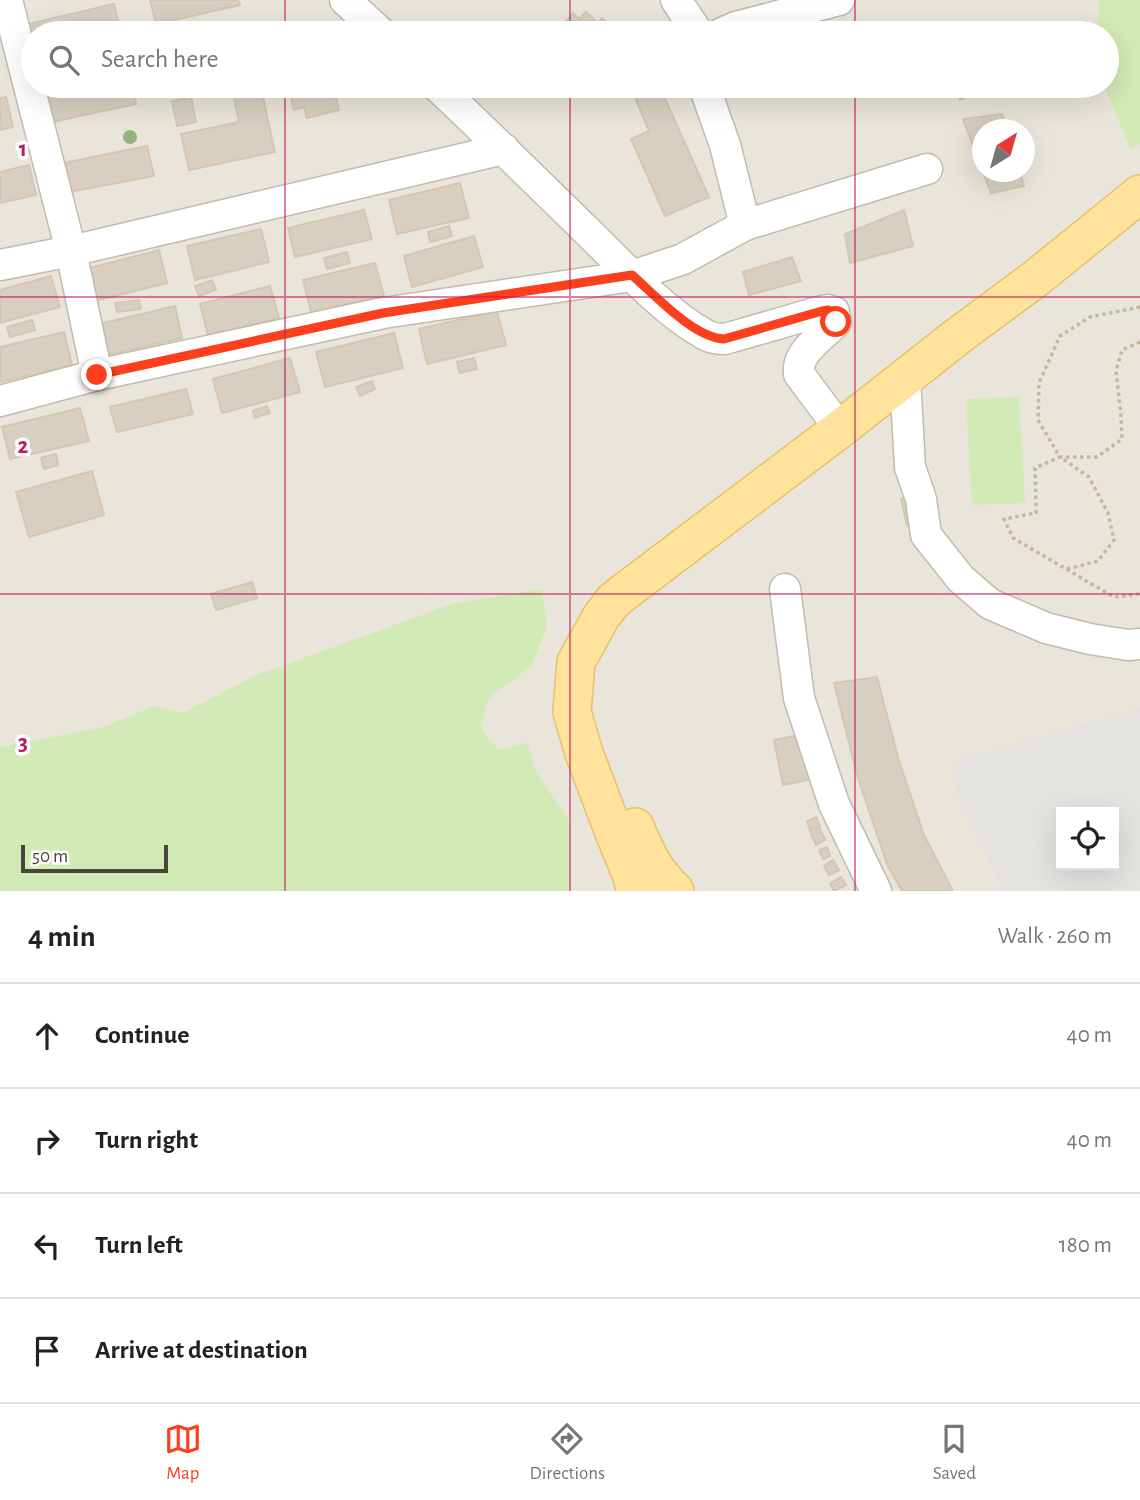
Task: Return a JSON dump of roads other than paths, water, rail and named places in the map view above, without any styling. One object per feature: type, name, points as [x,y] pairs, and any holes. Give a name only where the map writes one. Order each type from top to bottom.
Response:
[{"type":"main road","points":[[636,891],[572,712],[585,679],[602,660],[617,634],[641,610],[802,490],[905,393],[958,336],[1035,279],[1140,194]]},
{"type":"main road","points":[[675,891],[660,876],[627,809],[597,730],[585,679],[576,663],[592,631],[613,601],[840,429],[905,393]]},
{"type":"lane","points":[[8,0],[21,52]]},
{"type":"lane","points":[[345,0],[368,21]]},
{"type":"lane","points":[[676,0],[690,21]]},
{"type":"lane","points":[[759,21],[839,0]]},
{"type":"lane","points":[[33,98],[71,251],[97,375]]},
{"type":"lane","points":[[450,98],[632,275],[673,312],[704,334],[724,339],[822,311],[834,312],[836,322],[807,349],[798,368],[799,374],[840,429]]},
{"type":"lane","points":[[708,98],[725,145],[745,225]]},
{"type":"lane","points":[[0,265],[71,251],[504,149]]},
{"type":"lane","points":[[0,401],[97,375],[383,313],[632,275],[683,259],[745,225],[928,169]]},
{"type":"lane","points":[[905,393],[910,467],[921,499],[926,535],[961,579],[990,604],[1046,628],[1090,639],[1128,645],[1140,644]]},
{"type":"lane","points":[[785,589],[799,698],[834,804],[876,891]]}]
